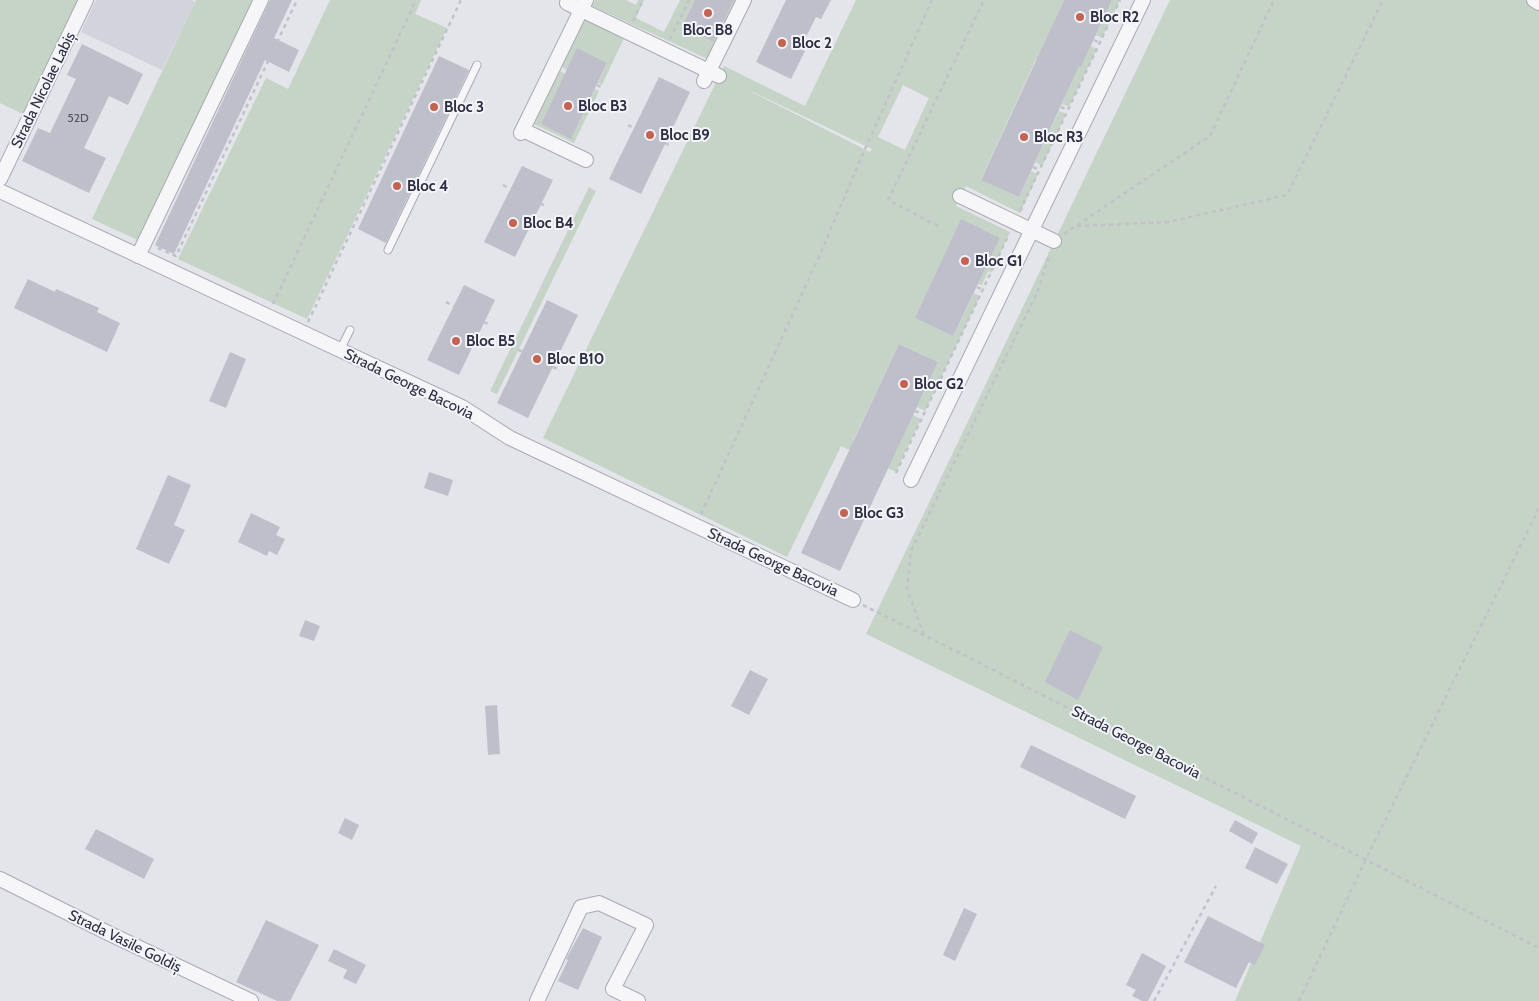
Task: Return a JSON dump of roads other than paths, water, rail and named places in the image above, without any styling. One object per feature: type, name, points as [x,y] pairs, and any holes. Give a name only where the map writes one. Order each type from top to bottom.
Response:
[{"type":"street","name":"Strada Nicolae Labiș","points":[[0,179],[86,0]]},
{"type":"street","points":[[138,256],[261,0]]},
{"type":"street","points":[[566,3],[584,5],[711,76],[744,0]]},
{"type":"street","points":[[911,480],[1143,0]]},
{"type":"street","points":[[1534,0],[1539,3]]},
{"type":"street","points":[[584,5],[522,132],[586,160]]},
{"type":"street","name":"Strada George Bacovia","points":[[0,191],[462,407],[510,438],[853,600]]},
{"type":"street","points":[[960,196],[1054,241]]},
{"type":"street","name":"Strada Vasile Goldiș","points":[[0,879],[251,1001]]},
{"type":"street","points":[[537,1001],[581,907],[599,903],[646,924],[614,989],[638,1001]]},
{"type":"lane","points":[[388,250],[477,65]]},
{"type":"lane","points":[[340,350],[350,330]]},
{"type":"place","name":"Bloc B8","points":[[708,13]]},
{"type":"place","name":"Bloc R2","points":[[1080,17]]},
{"type":"place","name":"Bloc 2","points":[[782,43]]},
{"type":"place","name":"Bloc B3","points":[[568,106]]},
{"type":"place","name":"Bloc 3","points":[[434,107]]},
{"type":"place","name":"Bloc B9","points":[[650,135]]},
{"type":"place","name":"Bloc R3","points":[[1024,137]]},
{"type":"place","name":"Bloc 4","points":[[397,186]]},
{"type":"place","name":"Bloc B4","points":[[513,223]]},
{"type":"place","name":"Bloc G1","points":[[965,261]]},
{"type":"place","name":"Bloc B5","points":[[456,341]]},
{"type":"place","name":"Bloc B10","points":[[537,359]]},
{"type":"place","name":"Bloc G2","points":[[904,384]]},
{"type":"place","name":"Bloc G3","points":[[844,513]]}]
